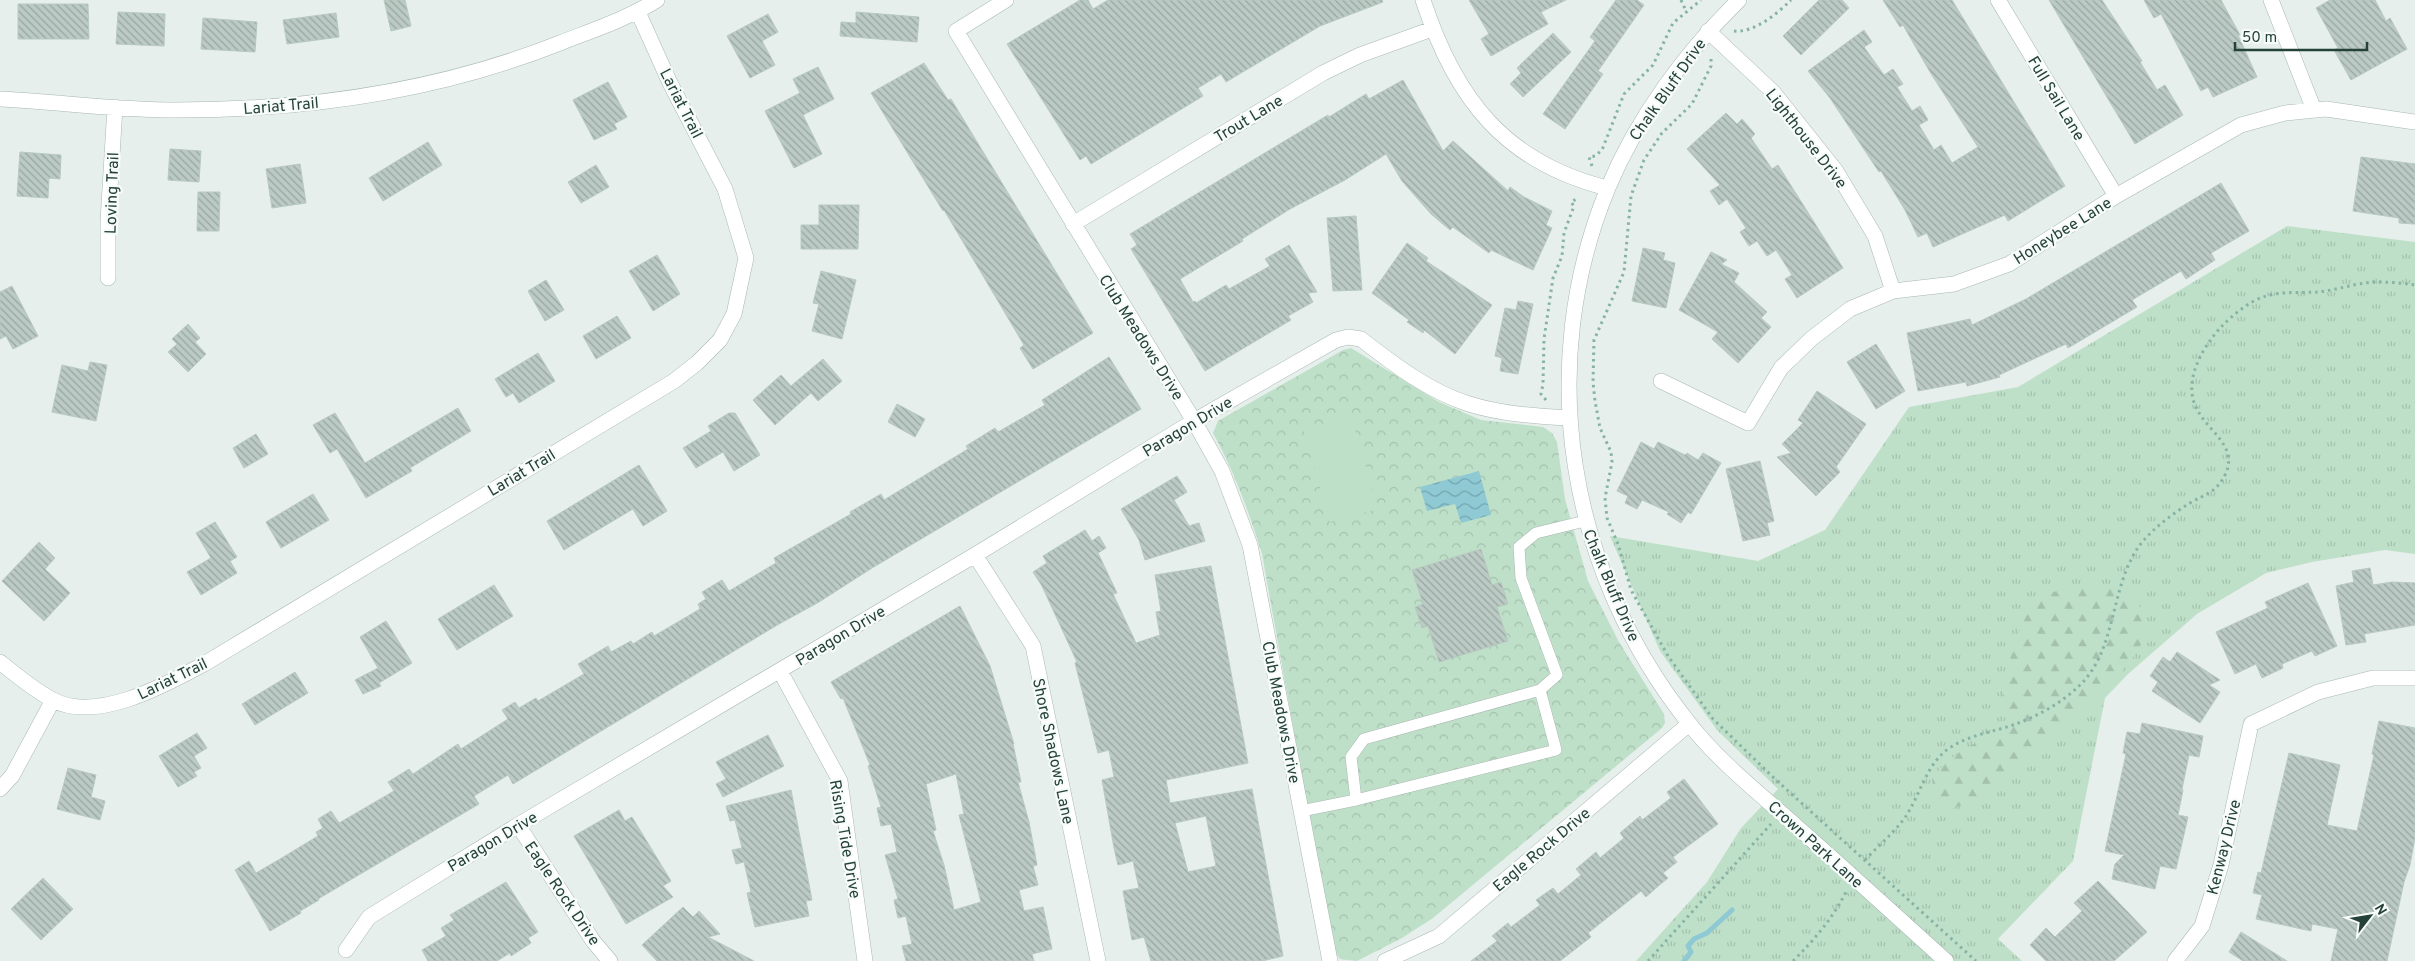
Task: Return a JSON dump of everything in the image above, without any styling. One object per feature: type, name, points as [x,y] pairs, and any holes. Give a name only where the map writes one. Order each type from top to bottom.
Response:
[{"type":"street","name":"Lariat Trail","points":[[0,99],[176,110],[236,109],[346,100],[439,82],[520,59],[638,12],[657,0]]},
{"type":"street","name":"Club Meadows Drive","points":[[1006,0],[956,31],[1194,420],[1222,471],[1250,545],[1330,961]]},
{"type":"street","points":[[1422,0],[1440,49],[1460,85],[1485,118],[1500,133],[1534,158],[1585,183],[1608,188]]},
{"type":"street","name":"Chalk Bluff Drive","points":[[1689,724],[1658,680],[1620,612],[1585,521],[1568,418],[1572,320],[1582,262],[1608,188],[1633,136],[1653,104],[1708,31],[1739,0]]},
{"type":"street","name":"Full Sail Lane","points":[[1998,0],[2116,196]]},
{"type":"street","points":[[2272,0],[2314,110]]},
{"type":"street","name":"Lariat Trail","points":[[0,662],[53,700],[75,707],[119,702],[158,689],[674,381],[697,363],[720,340],[734,314],[746,258],[725,189],[670,82],[638,12]]},
{"type":"street","name":"Trout Lane","points":[[1073,224],[1323,73],[1354,58],[1432,29]]},
{"type":"street","name":"Lighthouse Drive","points":[[1708,31],[1773,92],[1836,171],[1875,236],[1894,291]]},
{"type":"street","name":"Loving Trail","points":[[108,278],[108,221],[115,107]]},
{"type":"street","name":"Honeybee Lane","points":[[1661,381],[1748,423],[1782,368],[1811,339],[1850,309],[1894,291],[1954,284],[2009,264],[2116,196],[2241,125],[2284,113],[2326,109],[2415,122]]},
{"type":"street","name":"Paragon Drive","points":[[346,950],[369,917],[518,825],[975,556],[1194,420],[1336,340],[1348,337],[1361,339],[1426,385],[1468,404],[1492,410],[1568,418]]},
{"type":"street","name":"Shore Shadows Lane","points":[[975,556],[1033,646],[1098,961]]},
{"type":"street","name":"Rising Tide Drive","points":[[780,671],[840,782],[865,961]]},
{"type":"street","name":"Kenway Drive","points":[[2175,961],[2202,926],[2220,865],[2251,724],[2318,692],[2373,678],[2415,678]]},
{"type":"street","points":[[0,789],[12,776],[53,700]]},
{"type":"street","name":"Crown Park Lane","points":[[1689,724],[1781,813],[1946,961]]},
{"type":"street","name":"Eagle Rock Drive","points":[[1384,961],[1438,936],[1689,724]]},
{"type":"street","name":"Eagle Rock Drive","points":[[518,825],[593,941],[610,961]]},
{"type":"lane","points":[[1356,800],[1351,757],[1364,739],[1540,690],[1557,675],[1521,578],[1519,547],[1536,533],[1585,521]]},
{"type":"lane","points":[[1301,811],[1356,800],[1556,750],[1540,690]]},
{"type":"path","points":[[1681,0],[1686,11]]},
{"type":"path","points":[[1592,166],[1589,157],[1596,156],[1602,150],[1624,94],[1653,65],[1673,23],[1702,0]]},
{"type":"path","points":[[1734,31],[1744,32],[1760,23],[1791,0]]},
{"type":"path","points":[[1711,59],[1711,66],[1692,104],[1662,134],[1644,160],[1631,196],[1624,272],[1594,340],[1593,382],[1595,401],[1600,428],[1611,452],[1612,462],[1605,498],[1607,518],[1618,544],[1631,590],[1668,656],[1713,719],[1775,779],[1976,961]]},
{"type":"path","points":[[1546,401],[1541,394],[1544,339],[1553,278],[1562,256],[1564,233],[1574,206],[1571,202],[1578,198]]},
{"type":"path","points":[[1859,868],[1905,817],[1939,756],[1952,747],[1975,736],[2030,718],[2059,702],[2081,684],[2102,650],[2128,568],[2143,541],[2178,511],[2194,501],[2206,497],[2218,486],[2227,473],[2228,458],[2224,443],[2197,411],[2193,396],[2193,375],[2204,350],[2222,326],[2244,308],[2263,297],[2320,292],[2377,282],[2415,285]]},
{"type":"path","points":[[1648,961],[1781,813]]},
{"type":"path","points":[[1793,961],[1818,936],[1839,906],[1847,890]]},
{"type":"green space","points":[[2287,226],[2415,242],[2415,554],[2385,550],[2312,562],[2266,573],[2197,614],[2128,674],[2105,698],[2073,861],[1998,939],[2022,961],[1636,961],[1707,882],[1741,828],[1778,789],[1717,730],[1660,651],[1610,536],[1758,561],[1825,530],[1909,407],[2018,387]]},
{"type":"green space","points":[[1351,348],[1439,402],[1481,420],[1543,427],[1552,433],[1557,442],[1565,499],[1588,581],[1619,642],[1664,714],[1665,723],[1662,728],[1433,918],[1402,938],[1357,961],[1340,959],[1333,949],[1262,554],[1228,462],[1213,433],[1218,421],[1343,350]]},
{"type":"green space","points":[[1351,416],[1378,509],[1330,522],[1304,430]]},
{"type":"green space","points":[[2092,584],[2122,591],[2139,605],[2146,624],[2143,641],[2134,657],[2106,688],[2032,748],[1991,787],[1979,796],[1949,810],[1937,796],[1932,779],[1955,755],[1973,744],[2004,732],[2010,717],[2002,708],[2005,682],[2014,647],[2027,615],[2035,603],[2044,596],[2061,590]]},
{"type":"water","points":[[1479,471],[1491,515],[1461,523],[1455,504],[1427,511],[1420,487]]},
{"type":"building","points":[[384,0],[405,0],[411,26],[391,31]]},
{"type":"building","points":[[1080,0],[1088,0],[1093,9],[1108,0],[1382,0],[1383,2],[1320,26],[1226,82],[1221,74],[1198,88],[1203,96],[1091,164],[1086,156],[1080,160],[1007,44]]},
{"type":"building","points":[[1469,0],[1566,0],[1541,12],[1548,24],[1491,56],[1481,39],[1489,34]]},
{"type":"building","points":[[1616,0],[1637,0],[1644,5],[1598,71],[1603,74],[1565,129],[1543,114],[1595,41],[1590,37]]},
{"type":"building","points":[[1819,0],[1842,0],[1849,8],[1801,55],[1783,36]]},
{"type":"building","points":[[1883,0],[1952,0],[2065,186],[2008,221],[2005,215],[1933,247],[1927,233],[1918,237],[1905,210],[1881,171],[1879,172],[1830,98],[1808,71],[1864,30],[1872,42],[1864,47],[1884,75],[1893,69],[1903,84],[1897,87],[1912,111],[1920,106],[1928,120],[1919,125],[1934,150],[1941,145],[1952,163],[1978,147],[1930,72],[1903,25],[1900,27]]},
{"type":"building","points":[[2049,0],[2102,0],[2142,61],[2140,62],[2157,90],[2165,85],[2183,115],[2135,144]]},
{"type":"building","points":[[2144,0],[2221,0],[2240,35],[2238,35],[2257,77],[2213,97],[2208,87],[2201,91],[2161,14],[2154,18]]},
{"type":"building","points":[[2330,0],[2375,0],[2386,21],[2390,18],[2407,49],[2351,80],[2334,50],[2338,48],[2316,8]]},
{"type":"building","points":[[18,4],[88,4],[89,39],[18,39]]},
{"type":"building","points":[[118,12],[165,14],[164,46],[116,44]]},
{"type":"building","points":[[856,12],[919,17],[917,42],[840,36],[841,22],[856,23]]},
{"type":"building","points":[[336,13],[339,37],[287,44],[283,20]]},
{"type":"building","points":[[768,14],[778,32],[762,41],[775,65],[750,78],[727,36]]},
{"type":"building","points":[[203,18],[257,22],[255,52],[201,49]]},
{"type":"building","points":[[1553,33],[1571,52],[1523,97],[1510,84],[1521,73],[1517,68]]},
{"type":"building","points":[[924,63],[948,100],[951,99],[1093,333],[1033,369],[1020,348],[1024,345],[944,210],[871,93]]},
{"type":"building","points":[[818,67],[834,99],[803,115],[822,154],[794,168],[765,111],[800,93],[793,79]]},
{"type":"building","points":[[1403,80],[1443,151],[1453,141],[1508,191],[1510,187],[1524,197],[1552,211],[1546,225],[1552,228],[1533,270],[1491,250],[1489,253],[1453,227],[1450,230],[1431,214],[1402,181],[1386,154],[1345,180],[1290,209],[1242,239],[1243,241],[1180,279],[1193,302],[1195,301],[1196,303],[1226,285],[1229,289],[1270,266],[1265,259],[1289,245],[1317,292],[1308,293],[1313,302],[1288,316],[1291,320],[1205,371],[1131,249],[1137,245],[1130,234],[1328,115],[1329,117],[1366,94],[1369,99]]},
{"type":"building","points":[[608,82],[627,117],[614,124],[617,129],[594,140],[573,100]]},
{"type":"building","points":[[1726,113],[1737,124],[1742,119],[1755,134],[1751,138],[1772,169],[1778,165],[1843,268],[1797,298],[1785,279],[1792,275],[1776,250],[1767,256],[1757,241],[1749,246],[1740,232],[1746,228],[1727,199],[1719,205],[1710,191],[1720,185],[1687,149]]},
{"type":"building","points":[[428,142],[442,165],[383,201],[369,178]]},
{"type":"building","points":[[170,149],[201,151],[199,182],[168,180]]},
{"type":"building","points":[[20,152],[61,155],[60,179],[49,178],[48,198],[17,196]]},
{"type":"building","points":[[2361,157],[2415,164],[2415,224],[2399,223],[2399,218],[2353,211]]},
{"type":"building","points":[[300,164],[306,203],[272,208],[266,169]]},
{"type":"building","points":[[596,165],[609,187],[581,203],[568,182]]},
{"type":"building","points":[[2221,183],[2249,231],[2211,253],[2215,260],[2186,279],[2181,271],[2132,300],[2137,307],[2068,348],[2066,344],[1999,375],[2000,377],[1967,386],[1966,382],[1918,391],[1907,333],[1970,319],[1972,325],[2026,299]]},
{"type":"building","points":[[198,192],[220,192],[219,231],[197,231]]},
{"type":"building","points":[[819,205],[859,205],[858,249],[801,249],[801,225],[819,225]]},
{"type":"building","points":[[1356,216],[1362,290],[1333,291],[1327,218]]},
{"type":"building","points":[[1407,243],[1428,258],[1426,261],[1492,305],[1455,354],[1424,330],[1423,333],[1407,322],[1409,320],[1372,293]]},
{"type":"building","points":[[1643,248],[1665,253],[1663,260],[1675,263],[1666,308],[1632,301]]},
{"type":"building","points":[[1711,252],[1727,260],[1721,264],[1739,273],[1734,282],[1767,312],[1761,318],[1771,327],[1738,363],[1712,339],[1718,332],[1679,310]]},
{"type":"building","points":[[657,255],[680,294],[653,311],[629,271]]},
{"type":"building","points":[[821,271],[856,280],[842,339],[812,331],[819,304],[813,303]]},
{"type":"building","points":[[546,280],[564,310],[545,321],[528,291]]},
{"type":"building","points":[[12,286],[38,336],[13,349],[6,336],[0,339],[0,292]]},
{"type":"building","points":[[1518,301],[1533,304],[1518,374],[1500,371],[1502,358],[1495,356],[1505,308],[1516,310]]},
{"type":"building","points":[[617,316],[631,338],[596,359],[583,336]]},
{"type":"building","points":[[188,324],[200,338],[195,342],[206,354],[188,372],[168,352],[177,344],[172,339]]},
{"type":"building","points":[[1876,344],[1905,391],[1876,409],[1847,362]]},
{"type":"building","points":[[538,353],[555,381],[519,403],[513,393],[506,397],[495,379]]},
{"type":"building","points":[[1109,357],[1141,409],[513,784],[508,775],[474,796],[479,804],[318,899],[300,911],[301,913],[270,931],[235,870],[249,861],[256,873],[280,859],[318,836],[316,832],[323,828],[318,819],[331,811],[339,823],[394,791],[388,782],[409,769],[413,774],[458,744],[461,749],[508,719],[502,710],[515,702],[519,708],[536,698],[538,701],[584,674],[578,664],[608,646],[611,652],[631,641],[633,644],[652,632],[654,636],[700,609],[698,604],[706,599],[702,592],[722,580],[729,591],[776,563],[774,558],[851,514],[850,512],[881,494],[884,500],[968,449],[966,446],[995,428],[998,432],[1045,405],[1042,400]]},
{"type":"building","points":[[823,359],[842,381],[818,401],[811,393],[775,425],[753,400],[781,375],[791,386]]},
{"type":"building","points":[[90,362],[107,365],[96,421],[52,412],[62,365],[88,371]]},
{"type":"building","points":[[1817,391],[1866,424],[1836,467],[1840,472],[1816,496],[1777,457],[1791,453],[1782,444],[1803,423],[1798,420]]},
{"type":"building","points":[[897,404],[925,419],[915,437],[888,422]]},
{"type":"building","points":[[458,408],[471,431],[410,468],[412,471],[366,498],[337,449],[330,453],[313,425],[335,413],[365,463]]},
{"type":"building","points":[[729,413],[735,413],[760,455],[734,471],[723,452],[696,468],[683,448],[711,431],[708,426]]},
{"type":"building","points":[[256,434],[268,454],[244,468],[233,448]]},
{"type":"building","points":[[1641,442],[1654,449],[1658,442],[1685,455],[1687,453],[1698,460],[1703,453],[1721,463],[1691,514],[1688,512],[1681,523],[1667,514],[1669,512],[1642,500],[1637,509],[1625,503],[1628,496],[1617,491]]},
{"type":"building","points":[[1760,461],[1774,521],[1767,523],[1770,535],[1743,541],[1726,469]]},
{"type":"building","points":[[639,465],[667,511],[643,526],[633,509],[564,550],[547,521]]},
{"type":"building","points":[[1177,476],[1187,492],[1174,500],[1189,526],[1199,523],[1205,541],[1145,560],[1139,540],[1121,509]]},
{"type":"building","points":[[313,494],[329,520],[281,548],[266,522]]},
{"type":"building","points":[[215,522],[237,557],[230,561],[237,573],[201,595],[187,572],[211,558],[196,533]]},
{"type":"building","points":[[1085,530],[1092,541],[1099,536],[1106,548],[1098,553],[1117,593],[1113,594],[1136,643],[1160,635],[1156,612],[1161,611],[1155,575],[1211,566],[1248,763],[1166,780],[1170,803],[1252,789],[1283,956],[1262,961],[1151,961],[1144,937],[1132,940],[1123,891],[1139,888],[1133,861],[1118,865],[1114,848],[1102,780],[1114,777],[1109,750],[1098,753],[1075,663],[1077,662],[1042,586],[1033,572],[1047,563],[1043,556]],"holes":[[[1206,816],[1216,866],[1188,872],[1175,823]]]},
{"type":"building","points":[[39,542],[55,558],[45,569],[70,593],[44,621],[2,581]]},
{"type":"building","points":[[1481,549],[1492,585],[1501,582],[1508,604],[1497,607],[1508,641],[1439,662],[1428,626],[1422,628],[1415,607],[1423,604],[1412,570]]},
{"type":"building","points":[[2370,568],[2373,585],[2392,582],[2415,583],[2415,625],[2364,634],[2366,642],[2346,645],[2336,586],[2354,582],[2352,571]]},
{"type":"building","points":[[2308,583],[2337,646],[2315,656],[2312,651],[2282,664],[2283,668],[2262,678],[2256,664],[2235,674],[2216,632],[2268,608],[2265,602]]},
{"type":"building","points":[[494,585],[513,616],[457,650],[438,619]]},
{"type":"building","points":[[960,606],[990,666],[1014,744],[1021,782],[1018,782],[1029,822],[1037,865],[1033,866],[1038,885],[1019,890],[1024,911],[1043,907],[1052,949],[1032,954],[1034,961],[906,961],[902,946],[912,944],[906,916],[898,918],[894,900],[898,899],[885,855],[897,852],[891,824],[881,826],[877,808],[881,807],[868,766],[870,765],[843,698],[841,699],[831,682]],"holes":[[[956,774],[964,814],[959,815],[981,902],[954,910],[944,865],[933,831],[936,830],[926,784]]]},
{"type":"building","points":[[386,621],[412,663],[379,683],[381,686],[363,694],[355,680],[378,668],[360,637]]},
{"type":"building","points":[[2177,652],[2220,680],[2209,685],[2220,692],[2200,723],[2152,691],[2158,682],[2150,676],[2163,657],[2170,662]]},
{"type":"building","points":[[295,672],[308,693],[255,725],[242,704]]},
{"type":"building","points":[[2379,721],[2415,728],[2415,837],[2410,865],[2404,882],[2387,961],[2331,961],[2338,929],[2312,924],[2311,931],[2256,919],[2262,895],[2253,893],[2258,872],[2261,873],[2289,753],[2340,765],[2327,825],[2357,831],[2374,755],[2372,754]]},
{"type":"building","points":[[2142,723],[2203,736],[2199,757],[2189,755],[2182,789],[2178,815],[2188,817],[2176,869],[2160,866],[2155,889],[2112,879],[2115,864],[2124,855],[2105,851],[2126,754],[2123,753],[2127,732],[2140,734]]},
{"type":"building","points":[[197,733],[207,748],[194,756],[201,768],[194,772],[197,776],[178,787],[159,756]]},
{"type":"building","points":[[768,735],[784,766],[723,797],[716,784],[726,779],[716,762]]},
{"type":"building","points":[[68,768],[96,775],[91,797],[105,801],[100,820],[57,809]]},
{"type":"building","points":[[1684,779],[1718,824],[1673,857],[1677,862],[1663,873],[1668,878],[1646,897],[1641,891],[1588,933],[1591,937],[1560,961],[1471,961],[1497,941],[1492,936],[1508,923],[1511,927],[1540,905],[1536,900],[1553,888],[1558,894],[1581,875],[1576,869],[1596,852],[1600,858],[1624,838],[1620,833],[1640,816],[1642,820],[1671,798],[1667,792]]},
{"type":"building","points":[[791,790],[812,900],[806,901],[809,916],[755,927],[747,893],[751,892],[744,862],[736,864],[732,850],[742,848],[735,820],[730,821],[726,806]]},
{"type":"building","points":[[619,810],[625,821],[632,817],[671,881],[663,886],[673,897],[626,924],[574,836]]},
{"type":"building","points":[[43,878],[73,909],[41,940],[11,909]]},
{"type":"building","points":[[2098,881],[2147,932],[2114,961],[2046,961],[2030,945],[2046,928],[2055,937],[2082,911],[2074,903]]},
{"type":"building","points":[[506,882],[538,932],[528,938],[531,943],[511,956],[510,953],[497,961],[428,961],[422,950],[446,936],[441,928],[454,920],[450,915]]},
{"type":"building","points":[[683,907],[693,917],[699,911],[720,934],[708,937],[754,961],[657,961],[642,945]]},
{"type":"building","points":[[2241,932],[2287,961],[2243,961],[2229,952]]},
{"type":"waterway","points":[[1684,961],[1691,952],[1688,946],[1694,939],[1707,933],[1732,910]]}]
